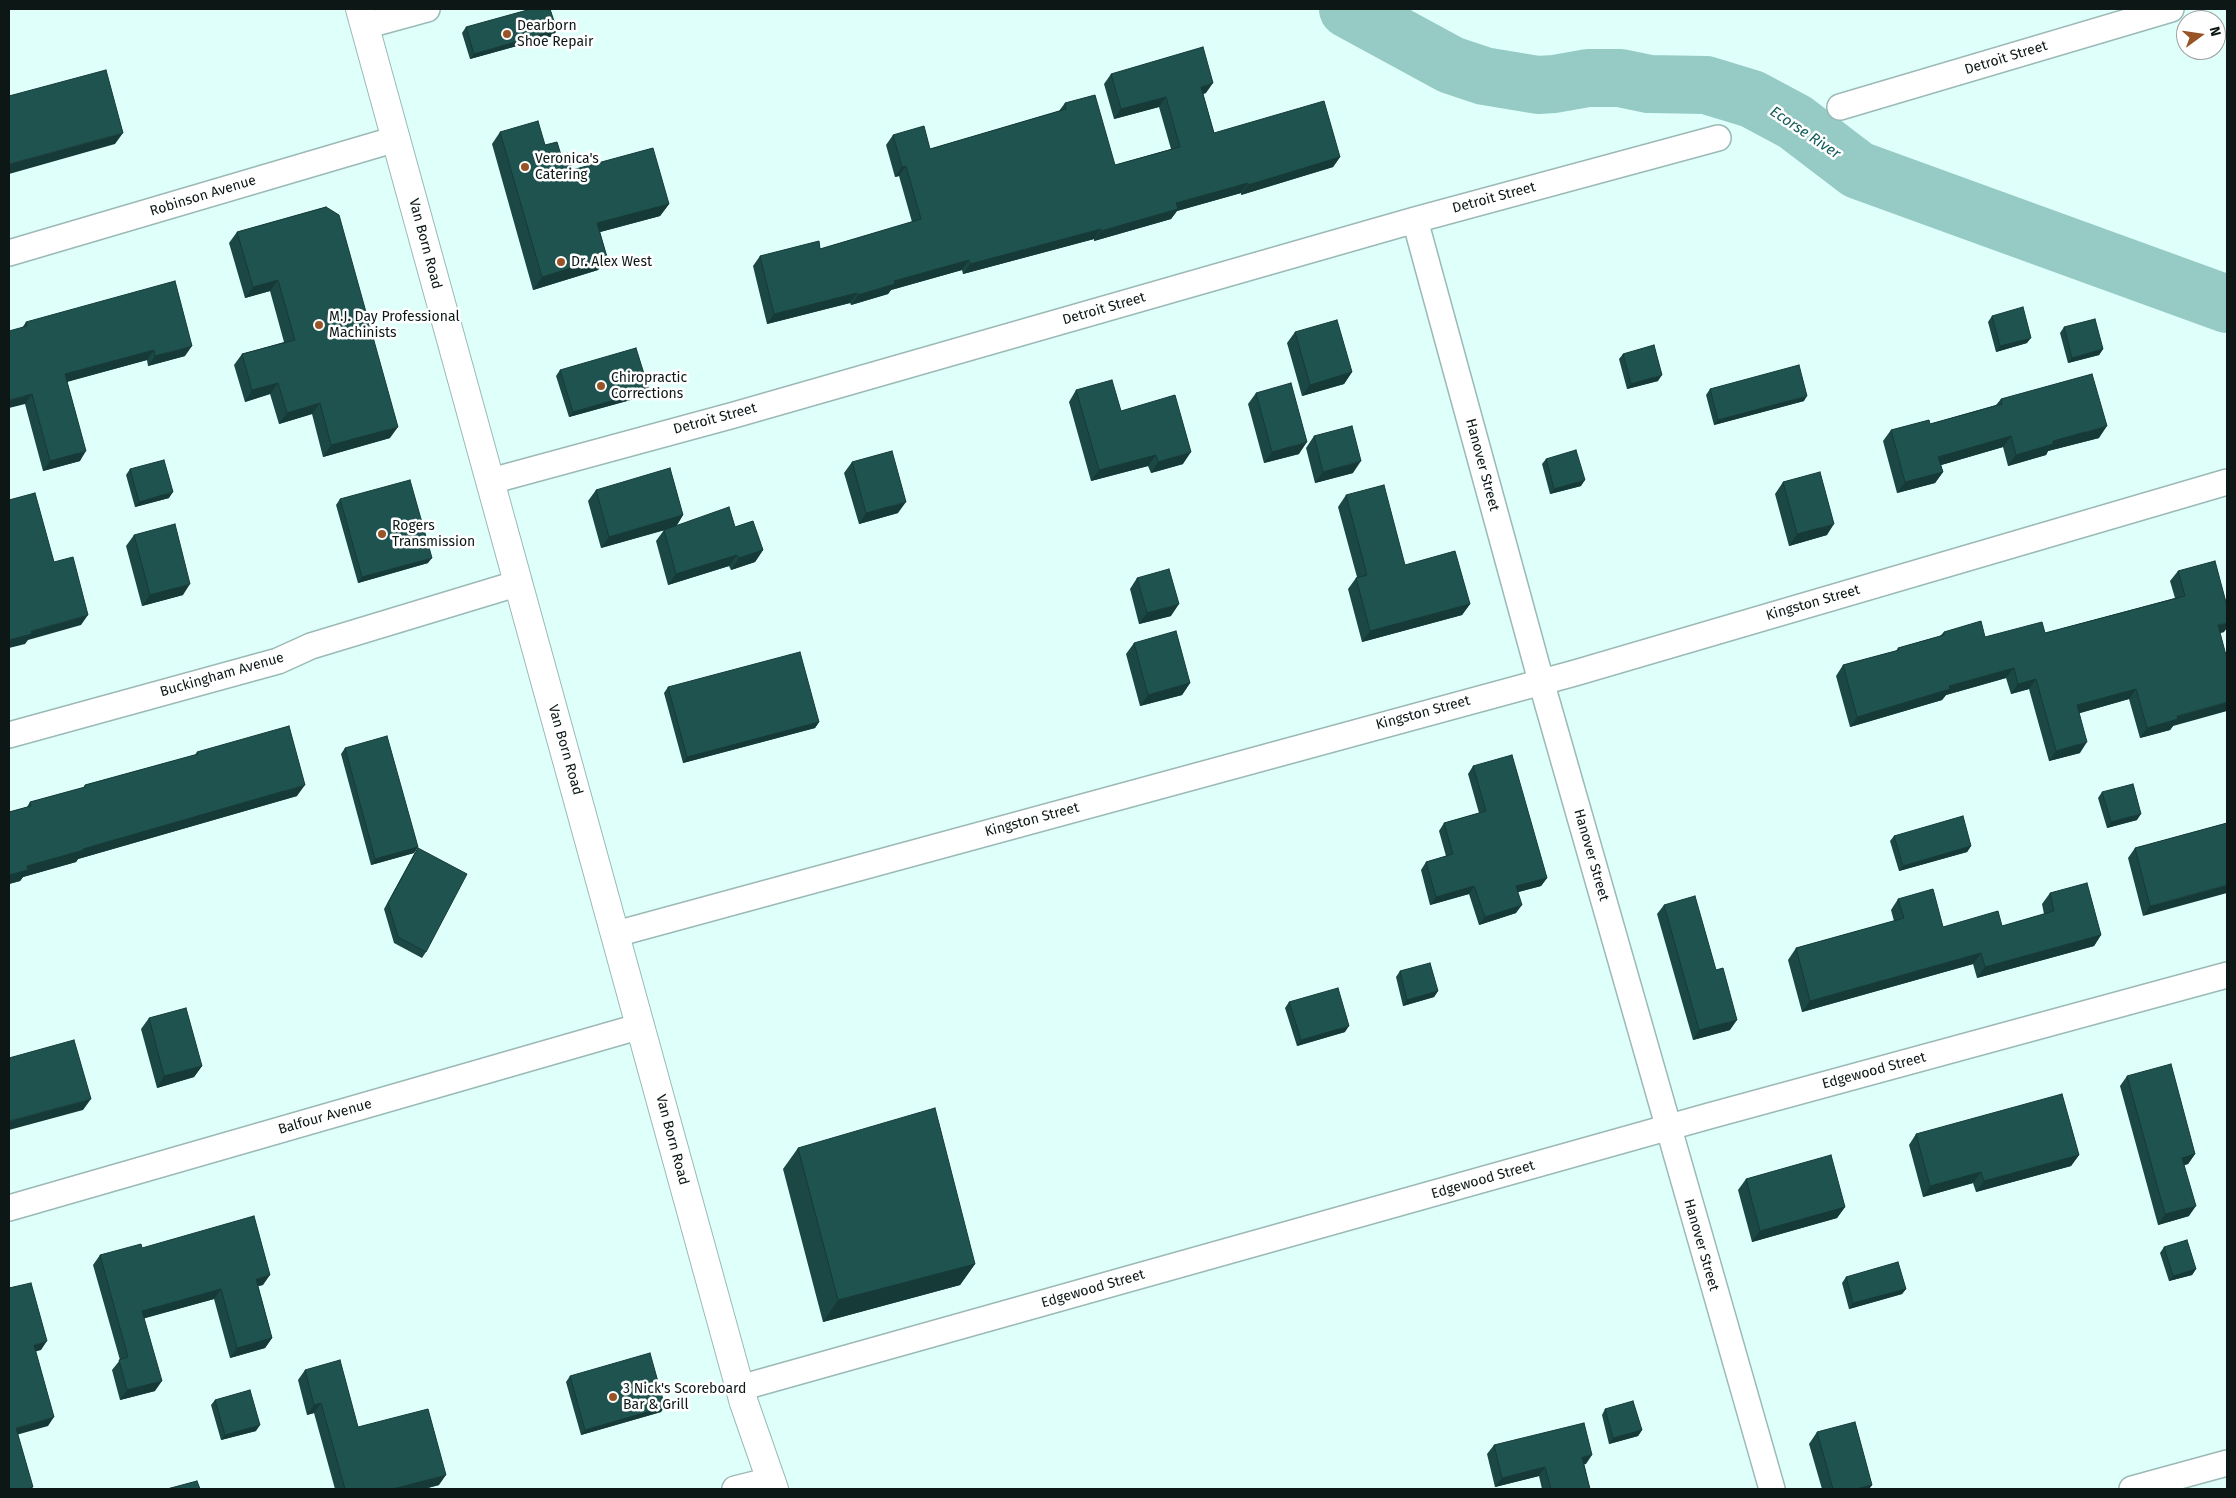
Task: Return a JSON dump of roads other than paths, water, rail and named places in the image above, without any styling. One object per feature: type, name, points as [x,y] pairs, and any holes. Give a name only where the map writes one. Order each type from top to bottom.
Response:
[{"type":"main road","name":"Van Born Road","points":[[362,17],[740,1388],[773,1485]]},
{"type":"street","points":[[362,17],[427,9]]},
{"type":"street","name":"Detroit Street","points":[[1840,107],[2171,9]]},
{"type":"street","name":"Detroit Street","points":[[491,481],[734,415],[1415,220],[1718,138]]},
{"type":"street","name":"Robinson Avenue","points":[[9,253],[396,139]]},
{"type":"street","name":"Hanover Street","points":[[1415,220],[1541,681],[1772,1489]]},
{"type":"street","name":"Kingston Street","points":[[616,934],[1585,670],[2227,482]]},
{"type":"street","name":"Buckingham Avenue","points":[[9,735],[278,661],[311,646],[519,583]]},
{"type":"street","name":"Edgewood Street","points":[[740,1388],[1668,1128],[2227,975]]},
{"type":"street","name":"Balfour Avenue","points":[[9,1208],[641,1026]]},
{"type":"street","points":[[2132,1489],[2227,1463]]},
{"type":"street","points":[[735,1489],[773,1485]]},
{"type":"waterway","name":"Ecorse River","points":[[1348,9],[1451,65],[1484,76],[1538,85],[1588,78],[1620,78],[1649,84],[1706,85],[1752,99],[1795,122],[1858,170],[2227,304]]},
{"type":"place","name":"Dearborn Shoe Repair","points":[[507,34]]},
{"type":"place","name":"Veronica's Catering","points":[[525,167]]},
{"type":"place","name":"Dr. Alex West","points":[[561,262]]},
{"type":"place","name":"M.J. Day Professional Machinists","points":[[319,325]]},
{"type":"place","name":"Chiropractic Corrections","points":[[601,386]]},
{"type":"place","name":"Rogers Transmission","points":[[382,534]]},
{"type":"place","name":"3 Nick's Scoreboard Bar & Grill","points":[[613,1397]]}]
